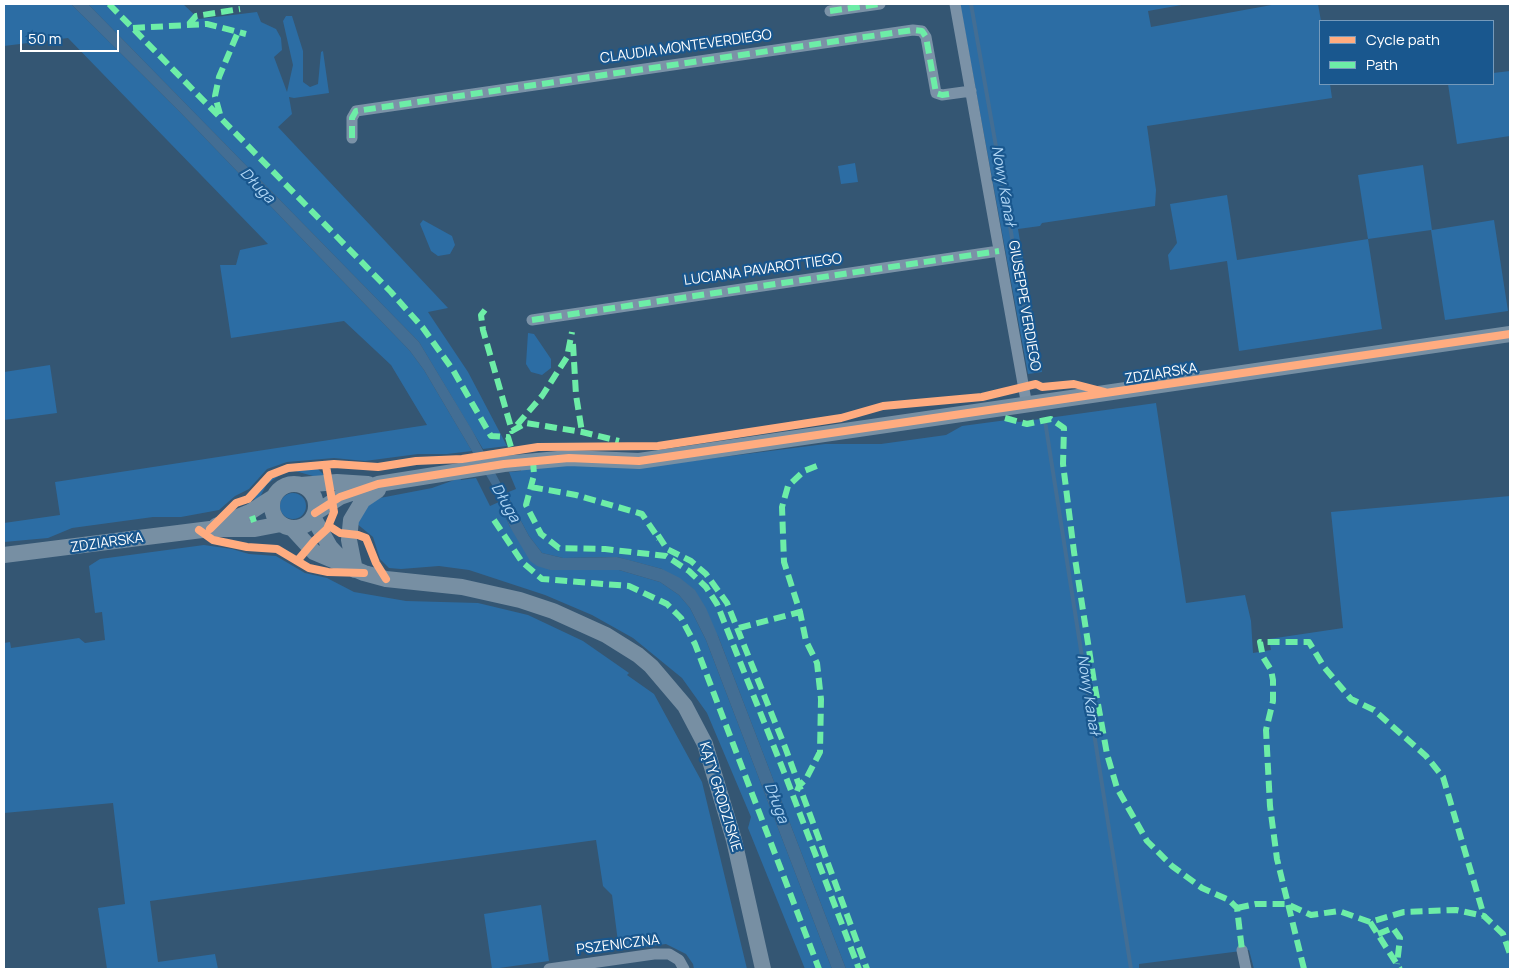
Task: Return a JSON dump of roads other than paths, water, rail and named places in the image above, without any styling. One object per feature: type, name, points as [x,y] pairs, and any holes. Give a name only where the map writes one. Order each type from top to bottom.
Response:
[{"type":"street","points":[[830,11],[880,4]]},
{"type":"street","name":"GIUSEPPE VERDIEGO","points":[[955,4],[1027,406]]},
{"type":"street","name":"CLAUDIA MONTEVERDIEGO","points":[[352,138],[352,118],[356,111],[913,30],[922,31],[926,37],[936,93],[942,95],[971,91]]},
{"type":"street","name":"LUCIANA PAVAROTTIEGO","points":[[532,320],[999,251]]},
{"type":"street","name":"ZDZIARSKA","points":[[314,515],[340,497],[385,483],[504,464],[560,459],[639,461],[1027,406],[1510,334]]},
{"type":"street","name":"ZDZIARSKA","points":[[301,484],[336,482],[385,483]]},
{"type":"street","points":[[350,567],[349,534],[354,513],[371,493],[385,483]]},
{"type":"street","points":[[314,515],[304,525],[286,526],[272,512],[272,498],[281,487],[287,484],[301,484],[312,493],[315,499],[314,515],[330,547],[350,567]]},
{"type":"street","name":"ZDZIARSKA","points":[[210,529],[250,512],[272,498]]},
{"type":"street","name":"ZDZIARSKA","points":[[4,555],[210,529],[255,529],[286,526]]},
{"type":"street","name":"KĄTY GRODZISKIE","points":[[286,526],[308,548],[350,567],[386,579],[477,589],[540,606],[606,635],[638,655],[657,672],[685,706],[705,744],[734,840],[764,969]]},
{"type":"street","points":[[255,529],[282,536],[308,548]]},
{"type":"street","points":[[1242,950],[1246,969]]},
{"type":"street","name":"PSZENICZNA","points":[[549,969],[654,954],[669,954],[679,960],[684,969]]},
{"type":"water","name":"Długa","points":[[71,4],[88,4],[419,342],[472,430],[529,536],[542,553],[563,558],[617,557],[662,569],[680,578],[695,590],[706,608],[718,636],[846,969],[832,969],[706,640],[690,608],[679,595],[660,582],[619,570],[550,570],[537,566],[530,561],[510,527],[495,490],[424,370],[410,351],[180,112]]},
{"type":"waterway","name":"Nowy Kanał","points":[[971,4],[1035,369]]},
{"type":"waterway","name":"Nowy Kanał","points":[[1045,421],[1131,969]]}]
